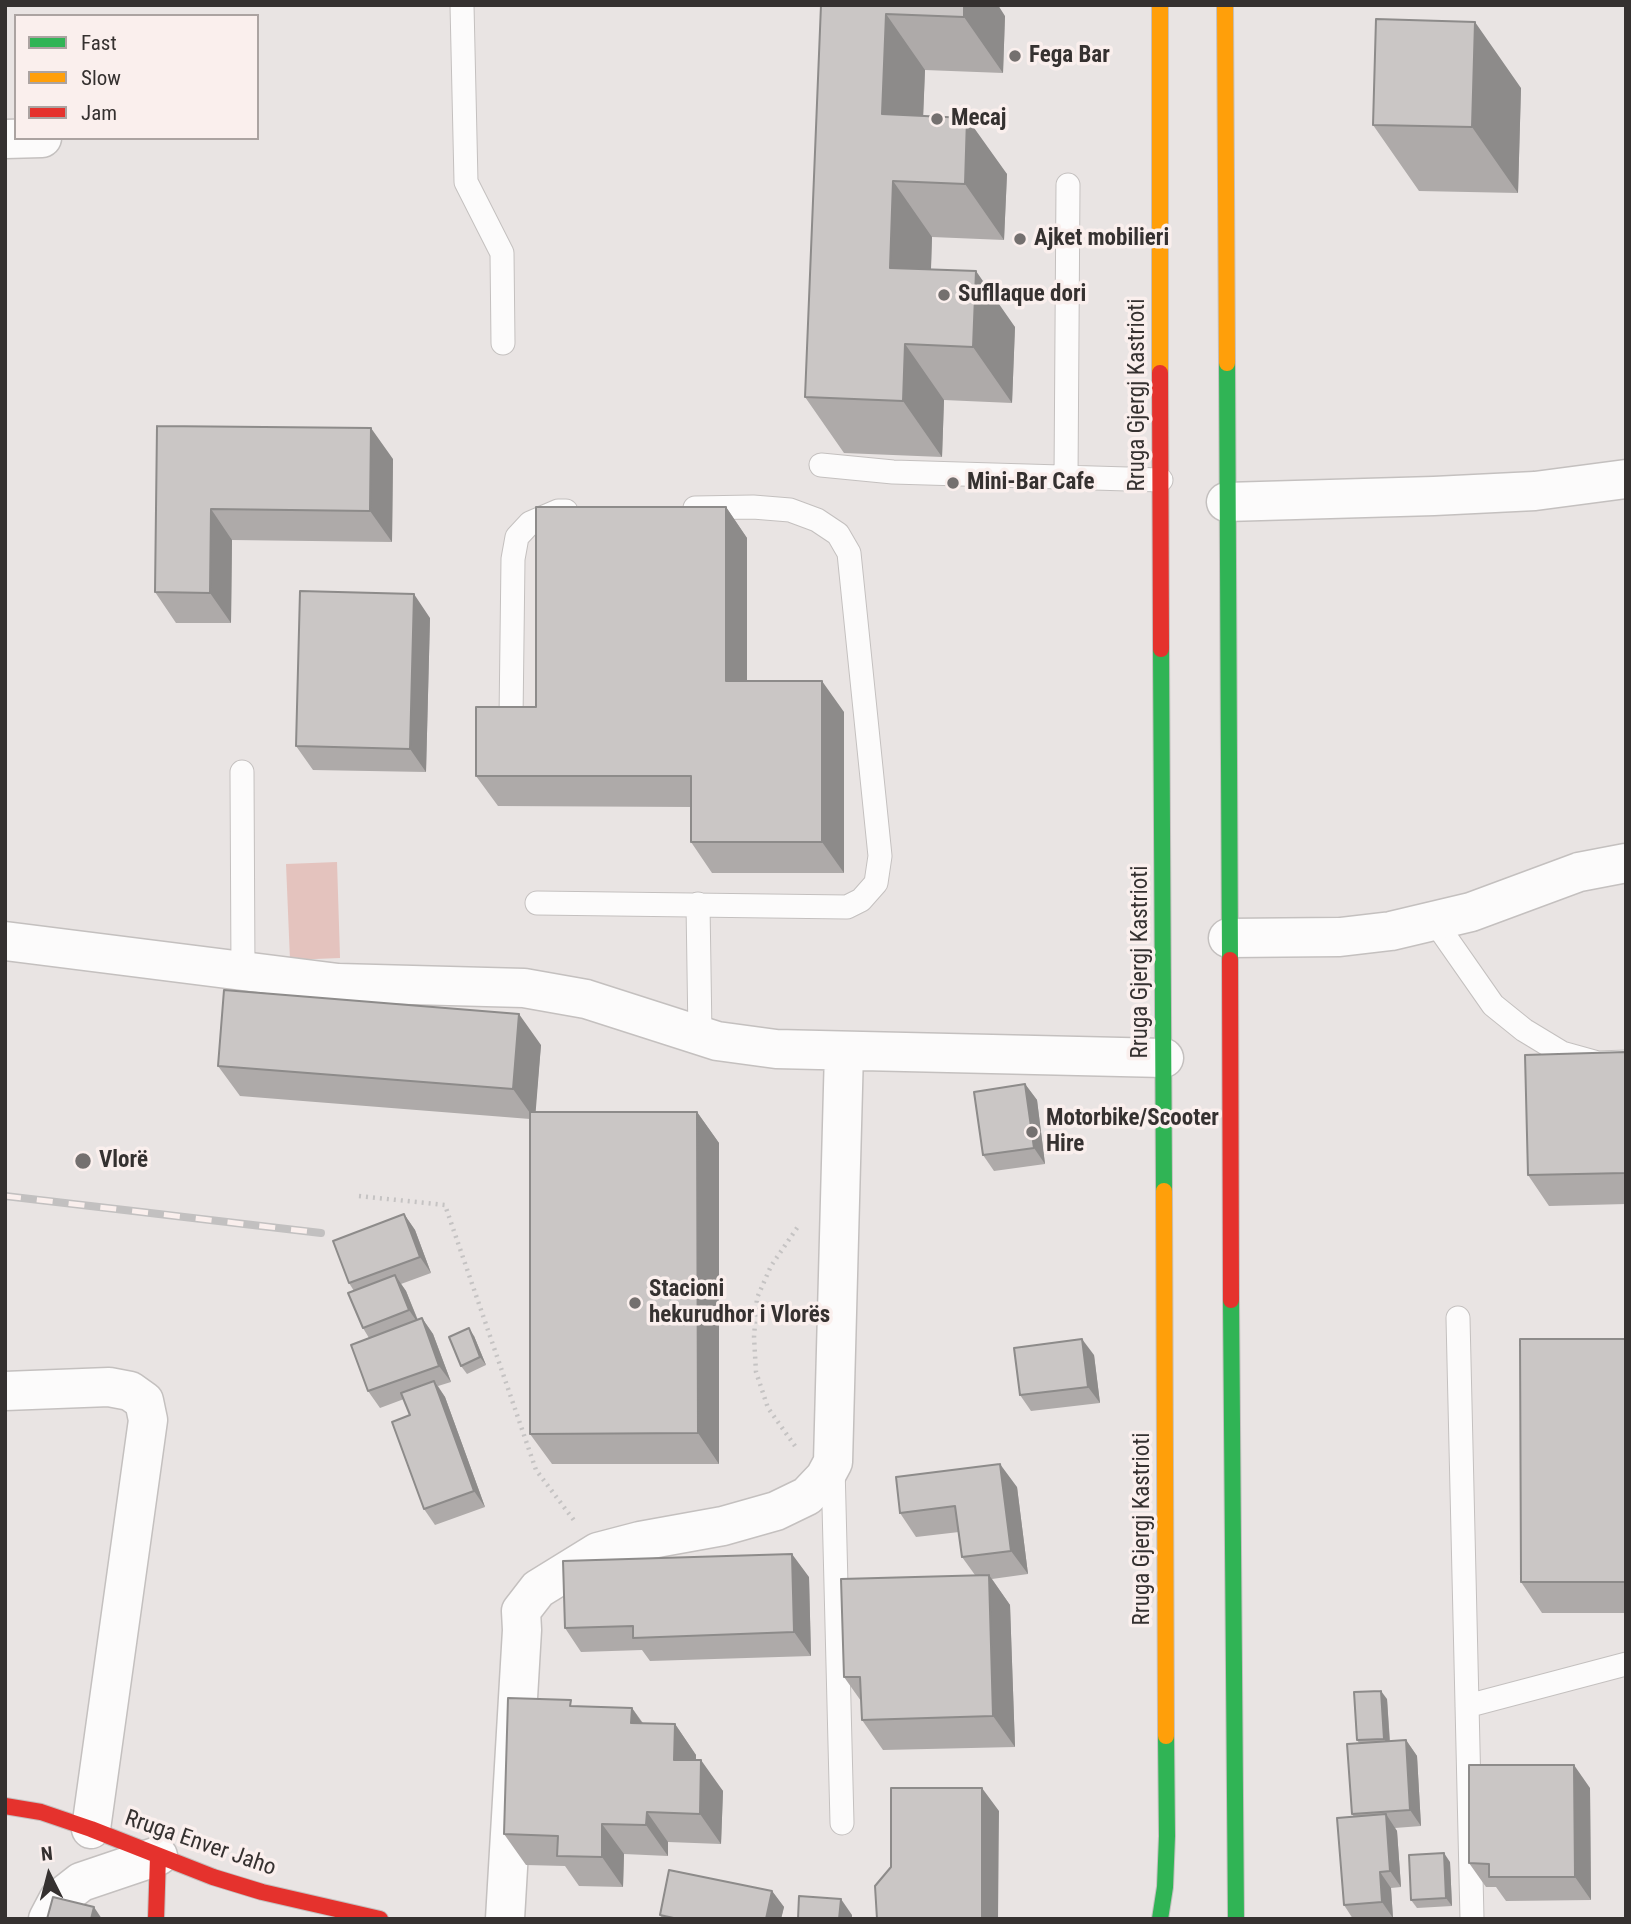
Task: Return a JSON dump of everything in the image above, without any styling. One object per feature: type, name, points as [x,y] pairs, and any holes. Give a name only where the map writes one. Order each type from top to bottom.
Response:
[{"type":"main road","name":"Rruga Gjergj Kastrioti","points":[[1160,5],[1167,1836],[1165,1887],[1160,1919]]},
{"type":"main road","points":[[1225,5],[1228,938],[1236,1919]]},
{"type":"main road","name":"Rruga Enver Jaho","points":[[5,1806],[41,1812],[91,1829],[213,1877],[262,1892],[367,1917]]},
{"type":"main road","points":[[156,1919],[158,1856]]},
{"type":"street","points":[[1226,502],[1535,491],[1626,480]]},
{"type":"street","points":[[1228,938],[1340,937],[1391,931],[1471,912],[1579,873],[1626,863]]},
{"type":"street","points":[[5,941],[338,983],[524,988],[586,999],[718,1041],[776,1049],[1164,1058]]},
{"type":"street","points":[[505,1919],[521,1611],[538,1589],[598,1552],[640,1541],[723,1527],[776,1511],[807,1496],[829,1469],[844,1051]]},
{"type":"street","points":[[5,1391],[109,1387],[130,1391],[144,1401],[148,1420],[91,1829]]},
{"type":"street","points":[[48,1919],[58,1900],[81,1882],[158,1856]]},
{"type":"lane","points":[[462,5],[466,181],[502,253],[503,343]]},
{"type":"lane","points":[[1066,478],[1068,185]]},
{"type":"lane","points":[[821,465],[892,472],[1161,480]]},
{"type":"lane","points":[[537,902],[847,906],[860,900],[876,883],[880,856],[849,553],[838,534],[817,520],[790,510],[753,507],[670,509]]},
{"type":"lane","points":[[511,719],[513,559],[517,537],[530,523],[558,511],[586,510]]},
{"type":"lane","points":[[242,772],[243,972]]},
{"type":"lane","points":[[698,904],[700,1035]]},
{"type":"lane","points":[[1435,922],[1493,1005],[1524,1030],[1562,1053],[1598,1063],[1626,1062]]},
{"type":"lane","points":[[1458,1318],[1472,1919]]},
{"type":"lane","points":[[829,1469],[842,1823]]},
{"type":"lane","points":[[1466,1706],[1626,1664]]},
{"type":"path","points":[[829,1469],[793,1444],[768,1408],[756,1372],[754,1337],[757,1298],[772,1266],[796,1230],[840,1176]]},
{"type":"path","points":[[359,1196],[445,1205],[536,1471],[598,1552]]},
{"type":"shaded area","points":[[337,862],[340,958],[290,960],[286,864]]},
{"type":"building","points":[[821,5],[964,5],[964,17],[886,14],[882,114],[967,118],[965,184],[893,181],[890,268],[976,271],[973,347],[905,344],[903,401],[805,397]]},
{"type":"building","points":[[1376,19],[1475,22],[1472,127],[1373,125]]},
{"type":"building","points":[[157,426],[371,428],[370,511],[211,509],[210,593],[155,592]]},
{"type":"building","points":[[536,507],[726,507],[726,681],[822,681],[822,842],[691,842],[691,776],[476,776],[476,707],[536,707]]},
{"type":"building","points":[[300,591],[414,594],[410,749],[296,746]]},
{"type":"building","points":[[224,990],[519,1014],[513,1089],[218,1066]]},
{"type":"building","points":[[1626,1052],[1626,1173],[1528,1175],[1525,1055]]},
{"type":"building","points":[[1025,1084],[1034,1148],[983,1155],[974,1092]]},
{"type":"building","name":"Stacioni hekurudhor i Vlorës","points":[[530,1112],[697,1112],[698,1433],[530,1434]]},
{"type":"building","points":[[404,1214],[420,1257],[349,1283],[333,1241]]},
{"type":"building","points":[[395,1275],[409,1310],[363,1328],[348,1293]]},
{"type":"building","points":[[422,1318],[439,1366],[368,1391],[351,1345]]},
{"type":"building","points":[[469,1328],[480,1357],[461,1366],[449,1337]]},
{"type":"building","points":[[1082,1339],[1088,1387],[1020,1395],[1014,1348]]},
{"type":"building","points":[[1520,1339],[1626,1339],[1626,1582],[1521,1582]]},
{"type":"building","points":[[434,1381],[474,1491],[424,1509],[392,1422],[410,1415],[401,1393]]},
{"type":"building","points":[[1000,1464],[1011,1551],[962,1557],[955,1506],[900,1513],[896,1477]]},
{"type":"building","points":[[792,1554],[794,1632],[633,1638],[633,1626],[565,1628],[563,1561]]},
{"type":"building","points":[[989,1575],[993,1716],[862,1720],[860,1677],[844,1677],[841,1579]]},
{"type":"building","points":[[1381,1691],[1384,1739],[1357,1740],[1354,1692]]},
{"type":"building","points":[[508,1698],[571,1700],[570,1706],[632,1708],[631,1723],[675,1724],[674,1760],[701,1760],[700,1814],[647,1812],[646,1825],[602,1824],[602,1857],[557,1856],[558,1836],[504,1834]]},
{"type":"building","points":[[1406,1740],[1410,1810],[1352,1814],[1347,1744]]},
{"type":"building","points":[[1469,1765],[1574,1765],[1575,1877],[1489,1877],[1489,1864],[1469,1863]]},
{"type":"building","points":[[891,1788],[982,1788],[982,1919],[877,1919],[875,1886],[891,1867]]},
{"type":"building","points":[[1386,1814],[1390,1871],[1380,1872],[1382,1902],[1344,1905],[1337,1818]]},
{"type":"building","points":[[1444,1853],[1446,1898],[1411,1900],[1409,1855]]},
{"type":"building","points":[[669,1870],[772,1891],[766,1919],[678,1919],[660,1915]]},
{"type":"building","points":[[799,1896],[841,1899],[839,1919],[798,1919]]},
{"type":"building","points":[[53,1897],[94,1907],[91,1919],[47,1919]]},
{"type":"railway","points":[[5,1196],[321,1233]]},
{"type":"traffic: fast","points":[[1227,363],[1230,960]]},
{"type":"traffic: fast","points":[[1161,649],[1164,1191]]},
{"type":"traffic: fast","points":[[1231,1300],[1236,1919]]},
{"type":"traffic: fast","points":[[1160,1919],[1165,1887],[1167,1836],[1166,1736]]},
{"type":"traffic: slow","points":[[1160,5],[1160,373]]},
{"type":"traffic: slow","points":[[1225,5],[1227,363]]},
{"type":"traffic: slow","points":[[1164,1191],[1166,1736]]},
{"type":"traffic: jam","points":[[1160,373],[1161,649]]},
{"type":"traffic: jam","points":[[1230,960],[1231,1300]]},
{"type":"traffic: jam","points":[[5,1806],[41,1812],[213,1877],[262,1892],[380,1919]]},
{"type":"traffic: jam","points":[[156,1919],[158,1856]]},
{"type":"place","name":"Fega Bar","points":[[1015,56]]},
{"type":"place","name":"Mecaj","points":[[937,119]]},
{"type":"place","name":"Ajket mobilieri","points":[[1020,239]]},
{"type":"place","name":"Sufllaque dori","points":[[944,295]]},
{"type":"place","name":"Mini-Bar Cafe","points":[[953,483]]},
{"type":"place","name":"Motorbike/Scooter Hire","points":[[1032,1132]]},
{"type":"place","name":"Vlorë","points":[[83,1161]]},
{"type":"place","name":"Stacioni hekurudhor i Vlorës","points":[[635,1303]]}]
